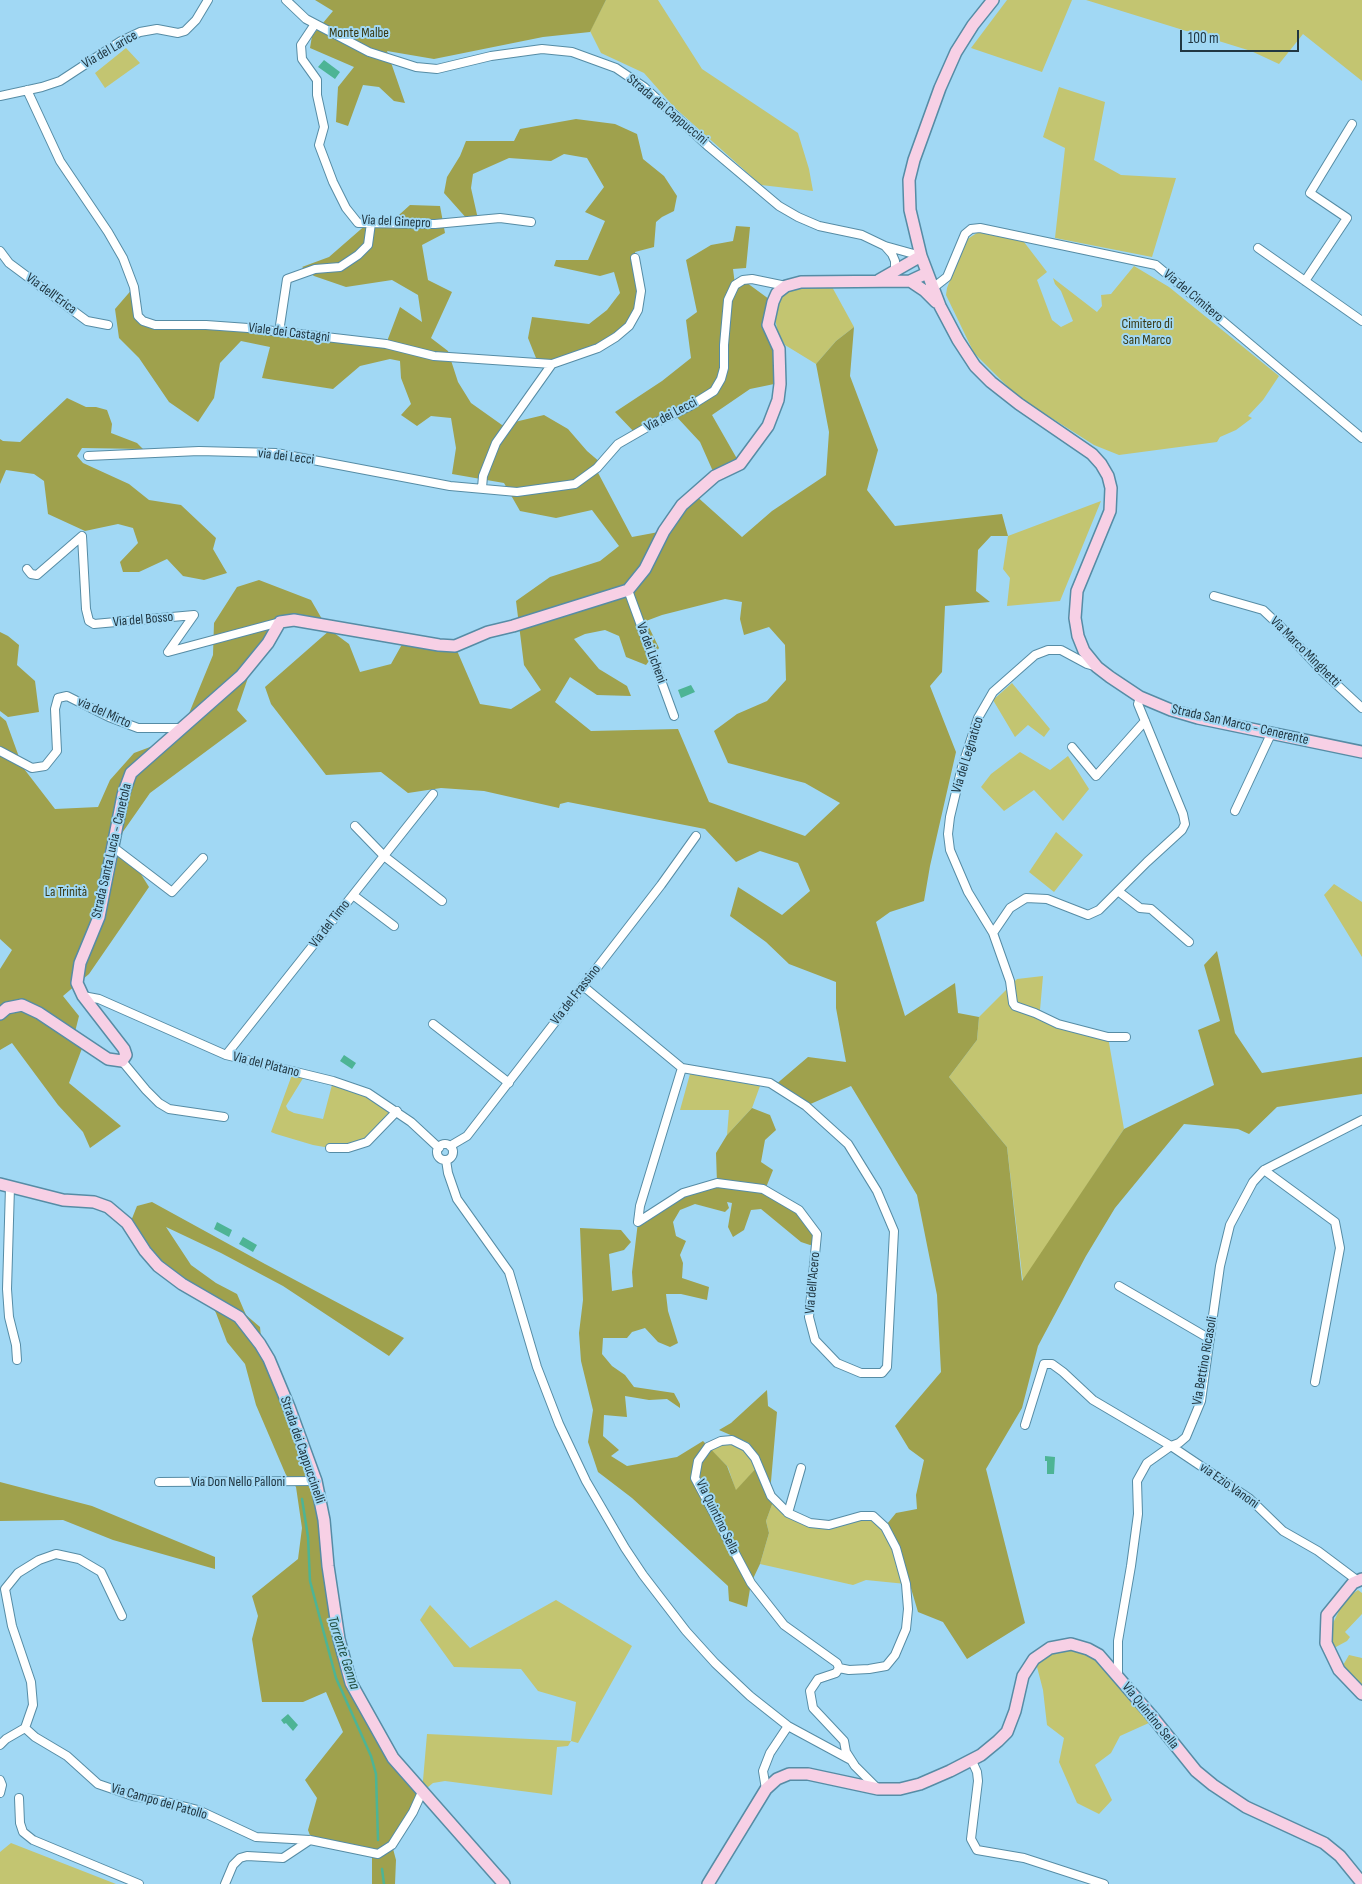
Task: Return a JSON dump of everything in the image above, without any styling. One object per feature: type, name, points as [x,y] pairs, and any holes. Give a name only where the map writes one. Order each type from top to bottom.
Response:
[{"type":"street","name":"Via del Larice","points":[[0,96],[60,81],[121,41],[140,32],[157,29],[178,34],[185,31],[196,20],[208,0]]},
{"type":"street","name":"Strada dei Cappuccini","points":[[286,0],[306,19],[369,52],[416,67],[437,69],[491,56],[542,49],[572,52],[616,68],[644,87],[709,147],[779,206],[819,226],[862,235],[885,246],[921,256]]},
{"type":"street","name":"Strada San Marco - Cenerente","points":[[994,0],[973,26],[956,52],[940,88],[914,160],[910,180],[910,210],[921,256],[940,306],[958,340],[975,366],[991,382],[1019,404],[1092,454],[1108,476],[1111,494],[1110,512],[1077,591],[1075,618],[1078,636],[1084,651],[1097,667],[1140,697],[1198,718],[1362,752]]},
{"type":"street","name":"Via del Ginepro","points":[[315,24],[301,46],[302,59],[317,80],[317,96],[324,127],[320,145],[333,182],[346,208],[358,223],[436,224],[500,218],[532,222]]},
{"type":"street","name":"Viale dei Castagni","points":[[27,90],[60,161],[108,232],[123,258],[134,287],[138,316],[143,321],[155,325],[206,325],[386,344],[434,356],[552,364]]},
{"type":"street","points":[[1305,281],[1347,218],[1310,193],[1352,124]]},
{"type":"street","points":[[279,332],[287,279],[316,268],[340,268],[368,245],[371,223]]},
{"type":"street","name":"Via del Cimitero","points":[[933,288],[947,277],[964,234],[971,229],[980,228],[1156,265],[1362,438]]},
{"type":"street","points":[[885,246],[895,261],[895,271]]},
{"type":"street","points":[[1258,248],[1362,321]]},
{"type":"street","name":"Via dell'Erica","points":[[0,251],[8,263],[88,321],[108,325]]},
{"type":"street","points":[[877,280],[921,256]]},
{"type":"street","points":[[482,488],[483,476],[496,443],[552,364],[598,348],[616,337],[628,326],[638,310],[641,291],[635,258]]},
{"type":"street","points":[[895,271],[907,281],[925,291],[940,306]]},
{"type":"street","points":[[280,622],[294,620],[439,645],[455,646],[488,632],[628,590],[645,569],[664,531],[682,505],[715,476],[740,464],[768,426],[778,400],[780,384],[779,349],[768,325],[777,293],[786,286],[801,282],[907,281],[927,273]]},
{"type":"street","name":"Via dei Lecci","points":[[482,488],[517,492],[575,484],[597,468],[618,444],[650,425],[690,406],[714,391],[721,379],[724,368],[728,300],[735,285],[743,280],[752,279],[786,286]]},
{"type":"street","name":"via dei Lecci","points":[[88,456],[200,451],[276,453],[450,486],[482,488]]},
{"type":"street","name":"Via del Bosso","points":[[27,569],[31,574],[37,575],[82,536],[86,609],[89,621],[94,624],[194,615],[168,652],[280,622]]},
{"type":"street","name":"Va dei Licheni","points":[[628,590],[674,716]]},
{"type":"street","name":"Via Marco Minghetti","points":[[1214,596],[1263,610],[1321,670],[1362,708]]},
{"type":"street","name":"Strada Santa Lucia - Canetola","points":[[224,1117],[169,1109],[160,1103],[146,1090],[122,1061],[126,1055],[124,1049],[83,996],[77,983],[80,963],[99,917],[123,796],[131,773],[241,676],[268,643],[280,622]]},
{"type":"street","name":"Via del Legnatico","points":[[1097,667],[1087,664],[1061,650],[1048,650],[1035,655],[993,692],[978,718],[962,767],[950,817],[948,834],[950,850],[968,892],[993,933],[1010,982],[1015,1006],[1058,1024],[1108,1037],[1126,1037]]},
{"type":"street","name":"via del Mirto","points":[[0,751],[32,768],[45,766],[57,751],[55,710],[58,698],[68,696],[109,717],[138,728],[183,728]]},
{"type":"street","points":[[993,933],[1010,908],[1026,898],[1047,899],[1088,915],[1099,910],[1182,830],[1184,824],[1183,814],[1138,704],[1140,697]]},
{"type":"street","points":[[1072,748],[1096,776],[1145,721]]},
{"type":"street","points":[[1235,811],[1271,734]]},
{"type":"street","name":"Via del Timo","points":[[226,1055],[433,794]]},
{"type":"street","points":[[355,826],[384,856],[442,901]]},
{"type":"street","name":"Via del Frassino","points":[[450,1146],[467,1136],[661,885],[696,836]]},
{"type":"street","points":[[113,847],[172,892],[203,858]]},
{"type":"street","points":[[1118,891],[1140,908],[1150,909],[1189,942]]},
{"type":"street","points":[[353,894],[394,926]]},
{"type":"street","name":"Via dell'Acero","points":[[583,986],[682,1068],[770,1083],[806,1106],[848,1144],[876,1191],[894,1231],[887,1367],[882,1373],[861,1372],[837,1363],[815,1340],[809,1317],[818,1234],[799,1210],[764,1189],[717,1183],[683,1193],[638,1222],[640,1206],[682,1068]]},
{"type":"street","name":"Via del Platano","points":[[83,996],[99,999],[226,1055],[352,1086],[368,1093],[397,1112],[439,1148]]},
{"type":"street","points":[[0,1014],[7,1008],[22,1005],[39,1013],[108,1059],[122,1061]]},
{"type":"street","points":[[433,1024],[509,1082]]},
{"type":"street","points":[[330,1148],[348,1148],[367,1142],[397,1112]]},
{"type":"street","name":"Via Bettino Ricasoli","points":[[1118,1676],[1118,1641],[1137,1523],[1138,1481],[1147,1463],[1186,1437],[1201,1401],[1220,1266],[1230,1225],[1253,1182],[1264,1170],[1362,1120]]},
{"type":"street","points":[[446,1144],[453,1151],[452,1156],[446,1160],[441,1159],[438,1155],[439,1148],[446,1144]]},
{"type":"street","points":[[446,1160],[448,1173],[457,1199],[509,1272],[526,1334],[556,1416],[586,1481],[643,1575],[686,1631],[715,1663],[750,1696],[788,1726],[851,1760]]},
{"type":"street","points":[[1264,1170],[1334,1222],[1340,1248],[1315,1382]]},
{"type":"street","points":[[5,1185],[7,1289],[17,1360]]},
{"type":"street","name":"Strada dei Cappuccinelli","points":[[5,1185],[62,1200],[94,1202],[108,1208],[126,1223],[158,1266],[182,1284],[239,1317],[260,1344],[269,1359],[316,1481],[324,1520],[328,1566],[339,1639],[351,1683],[393,1758],[504,1884]]},
{"type":"street","points":[[1119,1286],[1210,1339]]},
{"type":"street","name":"via Ezio Vanoni","points":[[1025,1425],[1044,1364],[1052,1364],[1093,1400],[1170,1446],[1250,1499],[1283,1531],[1361,1579]]},
{"type":"street","name":"Via Quintino Sella","points":[[732,1440],[746,1447],[755,1458],[771,1496],[788,1513],[810,1523],[829,1525],[862,1516],[873,1516],[885,1527],[896,1548],[906,1584],[908,1609],[906,1629],[895,1656],[886,1666],[862,1669],[839,1668],[836,1663],[784,1625],[751,1582],[695,1478],[698,1461],[708,1447],[721,1441],[732,1440]]},
{"type":"street","points":[[788,1513],[801,1468]]},
{"type":"street","name":"Via Don Nello Palloni","points":[[160,1482],[316,1481]]},
{"type":"street","points":[[0,1745],[6,1739],[25,1728],[33,1705],[31,1682],[12,1626],[5,1589],[18,1573],[39,1560],[56,1554],[79,1560],[101,1572],[122,1616]]},
{"type":"street","points":[[1361,1579],[1353,1583],[1326,1614],[1326,1643],[1339,1670],[1362,1694]]},
{"type":"street","name":"Via Quintino Sella","points":[[708,1884],[766,1789],[777,1779],[789,1774],[808,1774],[878,1789],[900,1788],[920,1784],[972,1761],[1007,1732],[1015,1711],[1023,1676],[1034,1659],[1050,1648],[1071,1644],[1088,1649],[1099,1655],[1196,1771],[1246,1807],[1324,1844],[1340,1856],[1362,1884]]},
{"type":"street","name":"Via Quintino Sella","points":[[839,1668],[836,1673],[818,1679],[810,1692],[813,1708],[844,1742],[846,1752],[851,1760],[878,1789]]},
{"type":"street","points":[[766,1789],[763,1771],[770,1753],[788,1726]]},
{"type":"street","name":"Via Campo del Patollo","points":[[25,1728],[35,1738],[67,1756],[98,1784],[133,1796],[198,1810],[256,1837],[310,1840],[378,1854],[392,1845],[413,1812],[422,1792]]},
{"type":"street","points":[[972,1761],[977,1772],[978,1781],[971,1839],[977,1850],[1024,1858],[1104,1884]]},
{"type":"street","points":[[0,1780],[2,1785],[0,1793]]},
{"type":"street","points":[[19,1798],[20,1823],[23,1832],[33,1840],[139,1884]]},
{"type":"street","points":[[225,1884],[233,1865],[240,1858],[247,1856],[283,1858],[310,1840]]},
{"type":"green space","name":"Monte Malbe","points":[[315,0],[606,0],[590,32],[543,37],[434,59],[387,51],[405,103],[394,101],[379,87],[363,85],[348,126],[336,122],[338,87],[354,67],[310,48],[312,36],[333,11]]},
{"type":"green space","points":[[606,0],[658,0],[702,69],[798,133],[809,169],[813,191],[761,185],[674,107],[644,73],[601,53],[590,31]]},
{"type":"green space","points":[[1007,0],[1072,0],[1042,72],[971,48]]},
{"type":"green space","points":[[1086,0],[1362,0],[1362,81],[1303,34],[1279,64],[1251,51]]},
{"type":"green space","points":[[126,48],[140,63],[105,88],[95,73]]},
{"type":"green space","points":[[1059,87],[1105,102],[1094,160],[1121,175],[1176,178],[1152,257],[1055,238],[1065,148],[1043,137]]},
{"type":"green space","points":[[576,119],[615,124],[637,134],[643,159],[664,176],[677,196],[674,211],[656,222],[654,247],[635,252],[640,278],[638,310],[614,338],[552,364],[536,358],[528,338],[532,317],[589,324],[607,310],[620,293],[614,272],[600,276],[554,266],[556,260],[588,260],[605,221],[585,212],[604,187],[587,158],[564,154],[551,161],[509,158],[473,174],[471,188],[478,219],[468,220],[444,193],[447,177],[460,156],[466,141],[514,141],[520,129]]},
{"type":"green space","points":[[410,205],[440,206],[445,233],[422,245],[428,280],[452,292],[431,338],[448,351],[458,382],[471,403],[502,425],[544,415],[568,429],[587,451],[601,463],[596,469],[632,537],[664,531],[694,494],[742,537],[772,511],[826,475],[829,432],[816,364],[836,341],[854,327],[850,376],[878,450],[867,490],[895,526],[1002,514],[1008,536],[991,536],[978,550],[976,591],[990,602],[945,606],[942,672],[930,686],[956,752],[924,901],[890,912],[876,922],[905,1016],[955,983],[958,1013],[979,1017],[977,1040],[949,1077],[1007,1147],[1022,1281],[1124,1129],[1214,1085],[1198,1030],[1220,1021],[1204,965],[1217,951],[1235,1033],[1262,1073],[1362,1057],[1362,1094],[1277,1107],[1249,1134],[1238,1129],[1184,1124],[1115,1208],[1086,1256],[1038,1346],[1022,1408],[986,1469],[1025,1623],[967,1659],[943,1622],[918,1612],[897,1541],[887,1524],[896,1513],[917,1509],[916,1495],[924,1460],[909,1449],[895,1426],[941,1372],[937,1295],[917,1195],[851,1086],[806,1106],[774,1086],[808,1057],[846,1062],[836,1008],[836,982],[789,964],[766,942],[730,916],[738,887],[782,915],[810,891],[798,863],[760,851],[736,862],[705,829],[568,802],[560,804],[559,808],[484,791],[441,788],[408,793],[381,772],[326,775],[271,704],[265,687],[330,630],[349,644],[360,672],[391,664],[405,639],[455,646],[480,704],[511,709],[541,690],[524,665],[516,601],[550,577],[600,561],[619,546],[592,510],[556,518],[520,511],[504,483],[452,474],[456,448],[451,418],[431,416],[417,426],[401,415],[411,404],[401,378],[400,361],[390,359],[360,366],[333,389],[262,378],[270,347],[241,341],[220,363],[214,398],[198,422],[169,402],[139,358],[119,338],[115,309],[134,287],[143,321],[206,325],[386,344],[400,307],[422,322],[418,295],[392,280],[346,287],[314,276],[302,267],[329,257],[368,223],[389,224]],"holes":[[[725,599],[742,602],[740,619],[744,635],[769,627],[785,645],[786,680],[767,701],[737,714],[714,731],[728,763],[805,783],[840,803],[805,836],[709,802],[678,729],[591,731],[555,702],[570,677],[597,695],[631,696],[627,686],[599,669],[574,639],[585,634],[605,630],[619,636],[626,657],[646,665],[659,648],[646,621]]]},
{"type":"green space","points":[[736,226],[750,227],[746,268],[733,269],[735,285],[743,280],[773,302],[768,325],[779,349],[779,383],[750,389],[712,415],[740,464],[715,476],[700,442],[674,414],[636,434],[615,412],[662,381],[691,358],[686,320],[697,312],[686,260],[711,245],[733,241]]},
{"type":"green space","name":"Cimitero di San Marco","points":[[980,231],[1024,242],[1047,272],[1037,280],[1052,320],[1061,327],[1073,321],[1061,291],[1053,278],[1097,312],[1102,306],[1101,295],[1111,294],[1134,266],[1169,287],[1279,376],[1263,400],[1248,416],[1252,418],[1236,430],[1220,437],[1217,442],[1119,455],[1094,445],[1017,396],[974,353],[946,295],[966,240]]},
{"type":"green space","points":[[831,285],[854,327],[836,341],[816,364],[785,345],[778,332],[774,315],[777,301],[785,290],[798,286]]},
{"type":"green space","points":[[67,398],[86,407],[107,410],[112,424],[111,433],[137,443],[143,449],[82,448],[77,456],[83,463],[129,484],[149,500],[181,505],[216,538],[213,549],[227,573],[204,580],[183,576],[167,559],[139,572],[123,572],[120,562],[138,543],[133,528],[118,524],[85,531],[48,514],[44,481],[34,474],[6,470],[0,484],[0,439],[3,441],[20,442]]},
{"type":"green space","points":[[1101,501],[1060,601],[1007,606],[1010,578],[1003,569],[1008,536]]},
{"type":"green space","name":"La Trinità","points":[[259,580],[311,600],[326,626],[276,623],[254,660],[237,710],[247,721],[150,793],[113,846],[134,863],[149,887],[89,974],[63,996],[79,1016],[74,1036],[84,1043],[69,1083],[121,1126],[90,1148],[83,1132],[58,1105],[12,1043],[0,1050],[0,969],[12,950],[0,939],[0,716],[6,721],[19,757],[18,761],[55,809],[98,807],[110,780],[134,753],[169,740],[183,728],[213,655],[214,623],[237,587]]},
{"type":"green space","points":[[0,632],[19,645],[17,665],[35,681],[39,712],[8,717],[0,711]]},
{"type":"green space","points":[[1012,683],[1050,729],[1044,737],[1028,725],[1015,737],[993,700]]},
{"type":"green space","points":[[1020,752],[1050,770],[1068,756],[1089,789],[1063,821],[1034,790],[1004,811],[981,787],[991,774]]},
{"type":"green space","points":[[1056,832],[1083,855],[1054,892],[1029,872]]},
{"type":"green space","points":[[1334,884],[1362,902],[1362,957],[1324,895]]},
{"type":"green space","points":[[1043,976],[1040,1010],[1058,1024],[1108,1037],[1124,1129],[1023,1282],[1007,1147],[949,1077],[977,1040],[979,1017],[1017,979]]},
{"type":"green space","points":[[293,1072],[305,1075],[286,1106],[288,1110],[294,1113],[323,1119],[333,1081],[352,1086],[397,1111],[367,1142],[330,1148],[276,1134],[271,1132]]},
{"type":"green space","points":[[690,1074],[760,1086],[752,1108],[727,1135],[729,1110],[680,1110]]},
{"type":"green space","points":[[752,1108],[770,1115],[776,1130],[765,1140],[761,1162],[773,1170],[765,1190],[799,1210],[817,1234],[817,1244],[810,1245],[801,1242],[761,1209],[751,1210],[744,1230],[733,1237],[728,1227],[732,1203],[727,1202],[729,1208],[725,1212],[695,1204],[680,1210],[673,1222],[676,1236],[686,1241],[680,1255],[683,1263],[682,1278],[709,1287],[707,1300],[681,1294],[666,1294],[668,1311],[678,1343],[670,1347],[658,1342],[645,1328],[632,1332],[627,1338],[603,1338],[602,1354],[612,1366],[625,1375],[634,1387],[674,1393],[680,1404],[680,1408],[667,1399],[649,1400],[625,1396],[627,1417],[604,1415],[603,1436],[619,1450],[611,1456],[627,1466],[677,1457],[703,1441],[727,1466],[736,1490],[758,1466],[749,1443],[719,1430],[731,1423],[767,1390],[768,1406],[777,1412],[770,1493],[774,1499],[766,1521],[769,1533],[760,1564],[751,1583],[747,1607],[729,1601],[728,1586],[632,1498],[598,1472],[588,1442],[593,1410],[581,1361],[579,1333],[583,1300],[580,1228],[621,1230],[631,1242],[624,1250],[609,1254],[612,1291],[633,1287],[632,1272],[638,1222],[683,1193],[717,1183],[716,1153],[727,1135]]},
{"type":"green space","points":[[152,1202],[404,1338],[389,1356],[283,1286],[221,1253],[166,1227],[191,1265],[216,1283],[237,1294],[246,1315],[260,1327],[262,1347],[316,1481],[351,1683],[393,1758],[422,1792],[392,1845],[396,1860],[395,1884],[372,1884],[372,1853],[312,1841],[308,1830],[317,1798],[305,1780],[343,1732],[326,1692],[303,1702],[262,1702],[252,1639],[258,1616],[252,1596],[298,1559],[302,1528],[296,1487],[286,1475],[256,1405],[245,1364],[227,1342],[209,1300],[158,1266],[131,1221],[137,1206]]},
{"type":"green space","points":[[721,1441],[746,1447],[758,1466],[736,1491],[728,1467],[708,1447]]},
{"type":"green space","points":[[0,1482],[92,1506],[215,1557],[215,1569],[113,1540],[63,1520],[0,1521]]},
{"type":"green space","points":[[774,1499],[788,1513],[829,1525],[873,1516],[885,1527],[906,1584],[866,1580],[853,1585],[760,1564],[769,1533],[766,1521]]},
{"type":"green space","points":[[1358,1590],[1362,1593],[1362,1614],[1345,1632],[1350,1637],[1347,1641],[1334,1648],[1330,1629],[1345,1599]]},
{"type":"green space","points":[[556,1600],[632,1646],[578,1743],[571,1741],[576,1702],[538,1691],[521,1669],[454,1667],[420,1620],[430,1605],[470,1648]]},
{"type":"green space","points":[[1061,1649],[1078,1650],[1097,1659],[1151,1722],[1120,1736],[1111,1753],[1095,1765],[1112,1800],[1099,1814],[1077,1803],[1059,1762],[1064,1738],[1047,1725],[1043,1690],[1036,1663],[1049,1654]]},
{"type":"green space","points":[[1349,1655],[1362,1658],[1362,1686],[1342,1667]]},
{"type":"green space","points":[[427,1734],[571,1741],[568,1746],[557,1747],[552,1795],[445,1781],[433,1783],[422,1792]]},
{"type":"green space","points":[[11,1843],[116,1884],[0,1884],[0,1852]]},
{"type":"shaded area","points":[[324,60],[340,72],[335,79],[318,67]]},
{"type":"shaded area","points":[[691,685],[695,692],[681,698],[678,690]]},
{"type":"shaded area","points":[[344,1055],[356,1063],[352,1069],[340,1061]]},
{"type":"shaded area","points":[[217,1222],[232,1230],[229,1237],[214,1229]]},
{"type":"shaded area","points":[[243,1237],[257,1245],[253,1252],[239,1244]]},
{"type":"shaded area","points":[[1045,1456],[1055,1457],[1054,1474],[1047,1474]]},
{"type":"shaded area","points":[[288,1714],[298,1725],[293,1731],[281,1720]]},
{"type":"waterway","name":"Torrente Genna","points":[[302,1499],[308,1537],[310,1581],[336,1678],[371,1756],[376,1774],[378,1840]]},
{"type":"waterway","name":"Torrente Genna","points":[[382,1869],[384,1884]]}]
